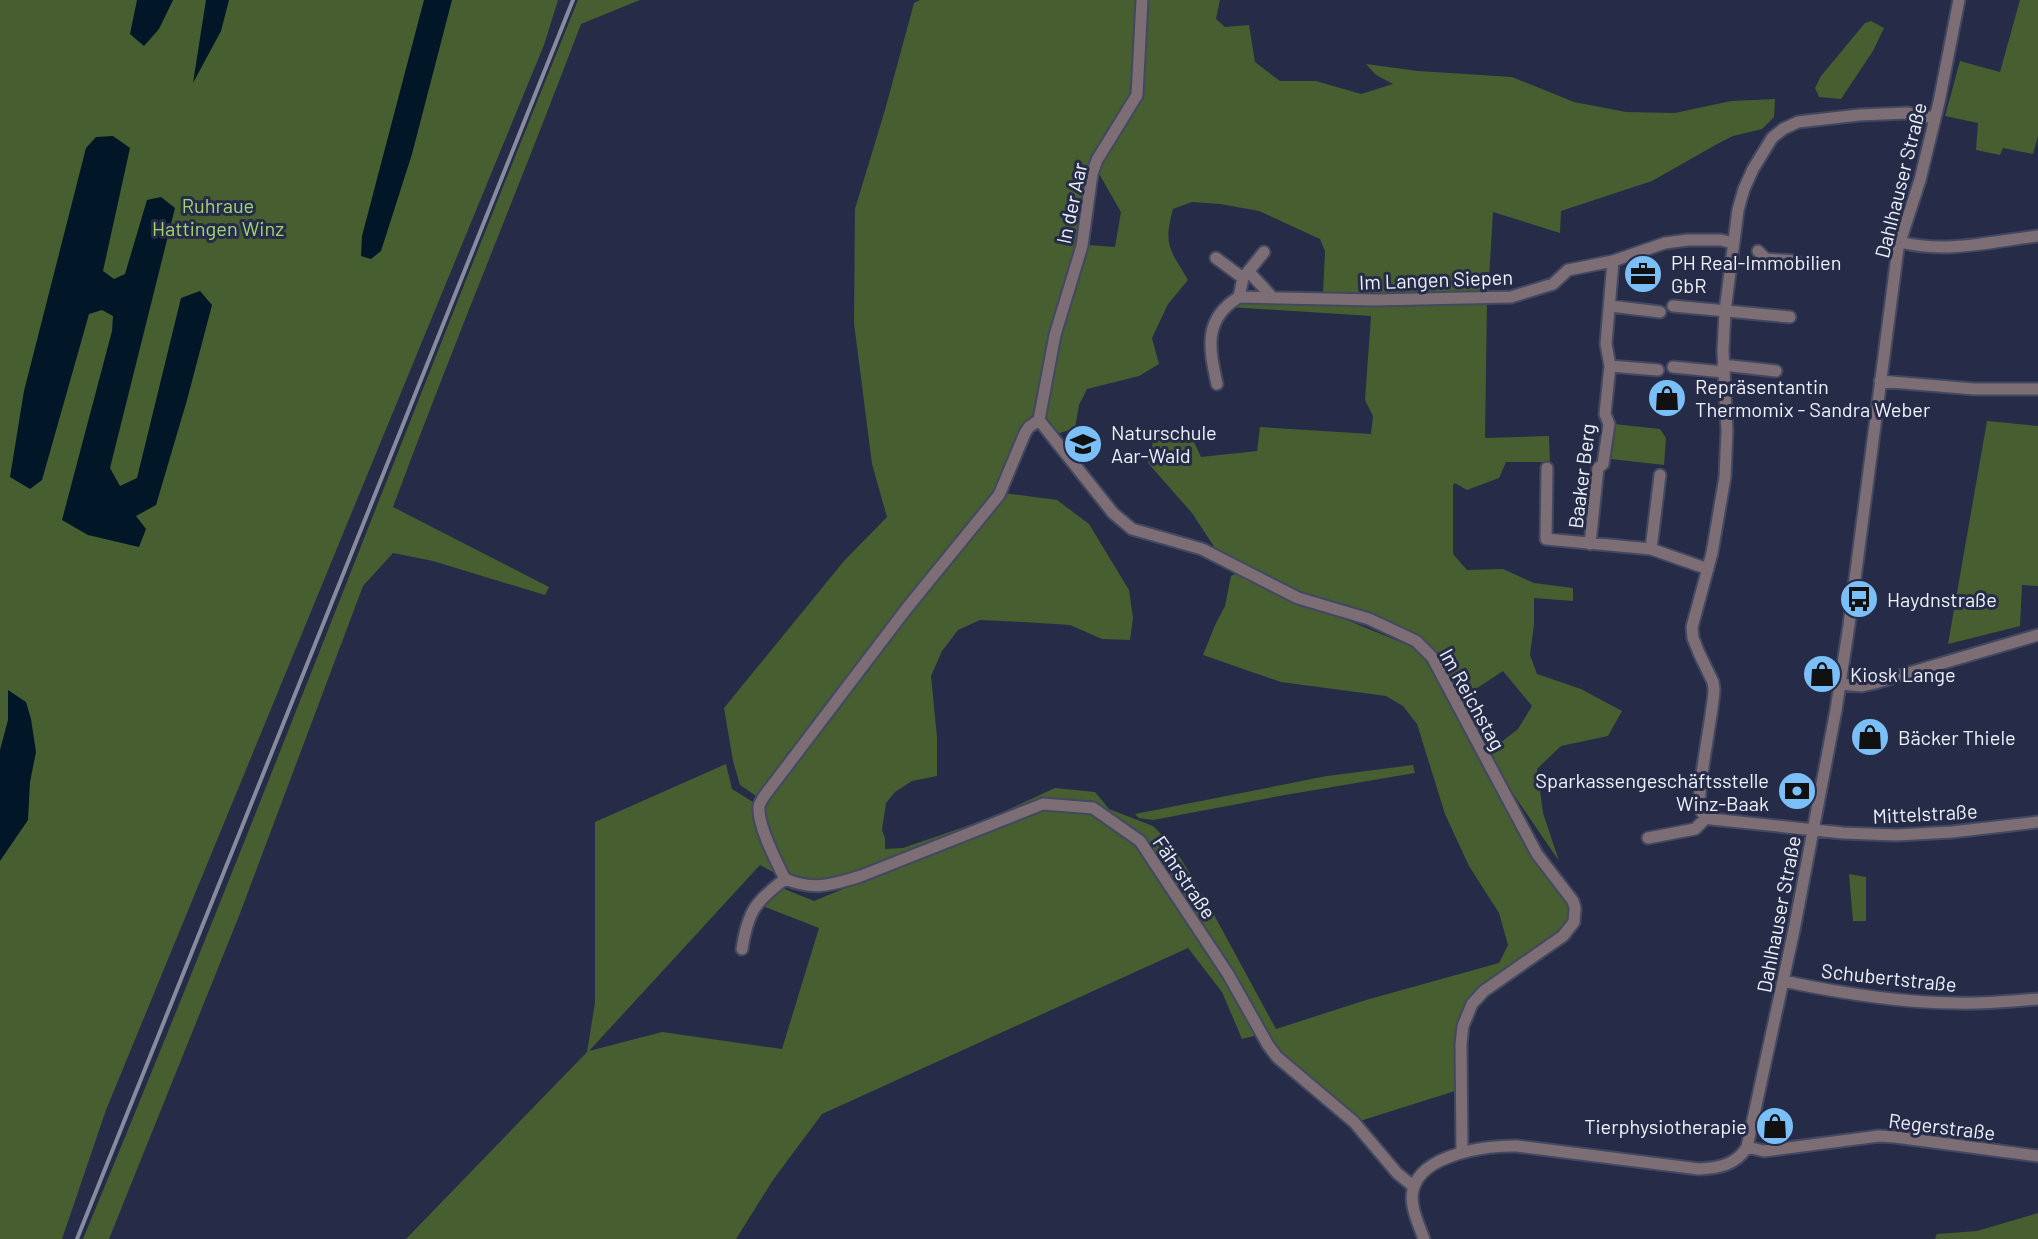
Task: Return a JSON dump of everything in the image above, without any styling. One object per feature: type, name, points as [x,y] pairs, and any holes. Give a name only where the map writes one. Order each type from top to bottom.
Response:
[{"type":"street","name":"In der Aar","points":[[1039,420],[1055,335],[1082,246],[1092,174],[1097,160],[1137,95],[1142,0]]},
{"type":"street","name":"Dahlhauser Straße","points":[[1747,1147],[1814,830],[1840,684],[1900,242],[1920,180],[1959,0]]},
{"type":"street","points":[[1648,838],[1695,829],[1707,817],[1700,810],[1699,801],[1714,689],[1693,638],[1692,627],[1718,524],[1725,477],[1725,311],[1738,210],[1744,189],[1767,143],[1783,129],[1798,122],[1907,113],[1935,118]]},
{"type":"street","points":[[1900,242],[1916,246],[1969,246],[2038,236]]},
{"type":"street","name":"Im Langen Siepen","points":[[1239,297],[1375,300],[1511,297],[1553,284],[1568,270],[1613,261],[1665,243],[1721,240],[1733,243]]},
{"type":"street","points":[[1758,251],[1766,259],[1796,261]]},
{"type":"street","points":[[1217,384],[1209,347],[1212,332],[1228,304],[1239,297],[1246,275],[1264,252]]},
{"type":"street","points":[[1216,258],[1246,275],[1273,298]]},
{"type":"street","name":"Baaker Berg","points":[[1590,544],[1598,468],[1603,464],[1609,424],[1605,414],[1610,366],[1606,344],[1613,261]]},
{"type":"street","points":[[1610,306],[1660,312]]},
{"type":"street","points":[[1673,306],[1790,317]]},
{"type":"street","points":[[1610,366],[1658,370]]},
{"type":"street","points":[[1673,367],[1776,371]]},
{"type":"street","points":[[1880,381],[1974,389],[2038,389]]},
{"type":"street","points":[[742,949],[746,925],[757,903],[785,879],[769,844],[759,805],[907,608],[999,495],[1025,433],[1039,420]]},
{"type":"street","name":"Im Reichstag","points":[[1039,420],[1113,513],[1132,529],[1202,549],[1298,598],[1379,623],[1416,641],[1432,657],[1525,834],[1575,908],[1574,922],[1563,936],[1484,991],[1472,1004],[1463,1026],[1461,1044],[1462,1152]]},
{"type":"street","name":"Baaker Berg","points":[[1547,468],[1546,539],[1651,549],[1708,569]]},
{"type":"street","points":[[1651,549],[1660,475]]},
{"type":"street","points":[[1840,684],[1862,686],[2038,635]]},
{"type":"street","name":"Fährstraße","points":[[785,879],[802,886],[831,885],[1043,804],[1093,808],[1140,841],[1228,974],[1277,1057],[1354,1122],[1397,1173],[1414,1187]]},
{"type":"street","name":"Mittelstraße","points":[[1707,817],[1843,833],[1921,835],[2038,822]]},
{"type":"street","name":"Schubertstraße","points":[[1783,981],[1843,993],[1924,1002],[2038,999]]},
{"type":"street","name":"Regerstraße","points":[[1747,1147],[1764,1151],[1879,1136],[2038,1156]]},
{"type":"street","points":[[1424,1239],[1412,1201],[1414,1187],[1424,1172],[1462,1152],[1517,1146],[1699,1169],[1718,1168],[1733,1162],[1747,1147]]},
{"type":"green space","name":"Ruhraue Hattingen Winz","points":[[0,0],[558,0],[544,45],[106,1110],[62,1239],[0,1239]]},
{"type":"green space","points":[[578,0],[640,0],[581,24],[393,507],[549,587],[545,595],[433,561],[393,553],[363,586],[239,916],[109,1239],[83,1239],[209,930]]},
{"type":"green space","points":[[920,0],[1140,0],[1137,89],[1090,165],[1082,239],[1048,339],[1037,406],[996,492],[1057,500],[1089,524],[1129,590],[1133,618],[1130,640],[1102,639],[1070,625],[1024,622],[980,620],[958,630],[942,651],[931,676],[937,776],[912,781],[895,792],[886,803],[882,830],[885,849],[903,848],[990,818],[1055,788],[1095,792],[1109,809],[1153,826],[1173,846],[1276,1029],[1499,963],[1508,945],[1499,913],[1469,866],[1445,814],[1417,724],[1403,706],[1386,696],[1281,682],[1203,655],[1225,606],[1231,576],[1237,573],[1420,650],[1476,748],[1562,883],[1580,923],[1474,993],[1458,1026],[1455,1091],[1360,1121],[1269,1044],[1140,839],[1094,807],[1041,802],[816,890],[760,865],[589,1051],[662,1032],[782,1049],[819,928],[760,905],[777,886],[814,901],[1043,806],[1092,809],[1139,843],[1261,1034],[1242,1039],[1222,992],[1188,948],[822,1114],[773,1180],[736,1239],[406,1239],[587,1052],[595,1003],[595,822],[726,764],[732,789],[753,802],[756,796],[740,785],[724,708],[844,561],[887,517],[872,464],[854,323],[855,209],[914,3]]},
{"type":"green space","points":[[1147,0],[1220,0],[1216,19],[1225,27],[1249,25],[1255,62],[1280,81],[1316,81],[1361,94],[1393,84],[1376,75],[1366,64],[1512,77],[1574,102],[1626,112],[1675,113],[1731,101],[1775,99],[1774,117],[1762,129],[1733,136],[1652,181],[1561,211],[1560,233],[1493,212],[1488,295],[1323,294],[1325,251],[1320,239],[1259,211],[1192,202],[1173,209],[1170,247],[1188,280],[1168,304],[1152,338],[1159,364],[1139,376],[1087,389],[1079,405],[1075,428],[1060,433],[1051,431],[1044,419],[1057,333],[1088,245],[1115,247],[1121,212],[1098,172],[1142,90]]},
{"type":"green space","points":[[2020,0],[2038,0],[2038,136],[2033,154],[2003,148],[2000,155],[1976,150],[1978,123],[1945,116],[1960,61],[2000,72]]},
{"type":"green space","points":[[1871,21],[1884,28],[1873,51],[1841,99],[1819,97],[1815,88],[1821,76],[1865,23]]},
{"type":"green space","points":[[1238,302],[1487,302],[1485,438],[1549,436],[1550,462],[1506,462],[1499,478],[1467,490],[1455,483],[1453,554],[1467,570],[1503,569],[1534,583],[1573,588],[1573,601],[1534,598],[1530,655],[1537,674],[1581,689],[1622,711],[1608,736],[1561,746],[1537,769],[1543,813],[1559,861],[1486,754],[1518,729],[1532,706],[1503,671],[1462,698],[1428,643],[1300,592],[1215,548],[1192,513],[1148,463],[1153,435],[1187,427],[1201,457],[1257,451],[1260,427],[1371,434],[1373,416],[1365,400],[1371,316],[1229,307]]},
{"type":"green space","points":[[1987,421],[2038,426],[2038,586],[2022,585],[2020,626],[1948,644]]},
{"type":"green space","points":[[1614,424],[1660,429],[1666,438],[1664,465],[1611,459]]},
{"type":"green space","points":[[1413,765],[1415,773],[1153,820],[1139,818],[1135,814],[1327,776]]},
{"type":"green space","points":[[1849,874],[1866,877],[1866,921],[1853,921]]},
{"type":"green space","points":[[2038,1213],[2038,1239],[1935,1239],[1937,1234],[1977,1231]]},
{"type":"water","points":[[137,0],[173,0],[159,29],[144,46],[130,34]]},
{"type":"water","points":[[206,0],[229,0],[221,31],[193,83]]},
{"type":"water","points":[[424,0],[452,0],[412,154],[381,251],[371,259],[361,256],[362,236]]},
{"type":"water","points":[[113,136],[130,148],[103,271],[114,279],[125,274],[147,200],[161,197],[175,208],[110,468],[120,486],[137,478],[181,298],[200,291],[212,305],[156,505],[136,516],[146,529],[139,547],[88,535],[62,520],[112,331],[113,316],[102,310],[89,314],[42,480],[30,489],[10,477],[24,391],[86,148],[96,137]]},
{"type":"water","points":[[8,690],[26,702],[36,752],[30,782],[28,820],[0,861],[0,750],[8,720]]},
{"type":"railway","points":[[77,1239],[573,0]]},
{"type":"place","name":"PH Real-Immobilien GbR","points":[[1643,274]]},
{"type":"place","name":"Repräsentantin Thermomix - Sandra Weber","points":[[1667,398]]},
{"type":"place","name":"Naturschule Aar-Wald","points":[[1083,444]]},
{"type":"place","name":"Haydnstraße","points":[[1859,599]]},
{"type":"place","name":"Kiosk Lange","points":[[1822,674]]},
{"type":"place","name":"Bäcker Thiele","points":[[1870,737]]},
{"type":"place","name":"Sparkassengeschäftsstelle Winz-Baak","points":[[1797,791]]},
{"type":"place","name":"Tierphysiotherapie","points":[[1775,1126]]}]
